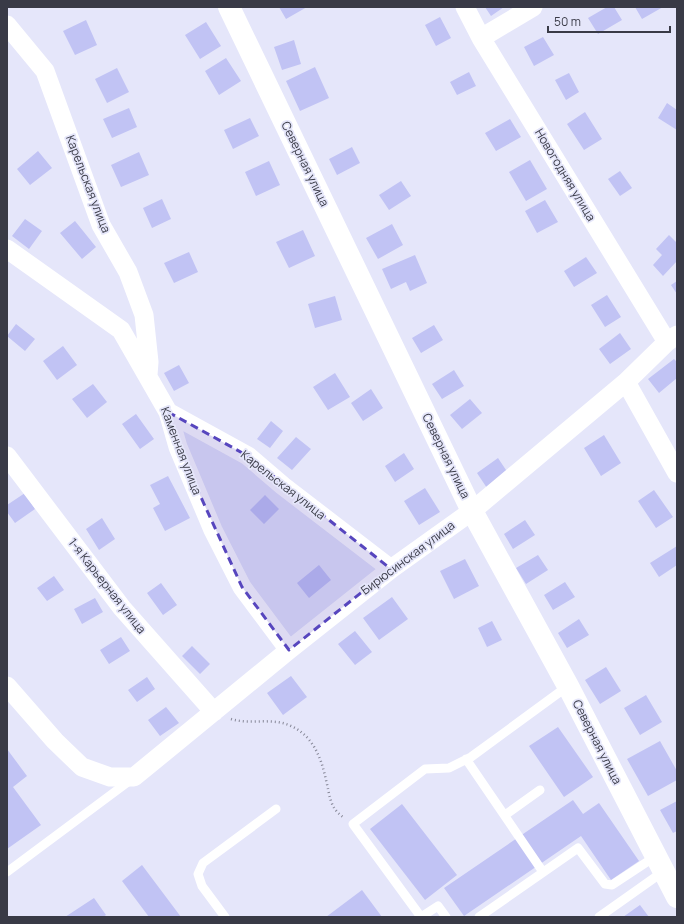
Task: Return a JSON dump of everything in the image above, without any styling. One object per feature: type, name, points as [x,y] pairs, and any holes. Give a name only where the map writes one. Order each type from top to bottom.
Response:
[{"type":"main road","name":"Северная улица","points":[[229,7],[472,511],[568,686],[677,897]]},
{"type":"street","name":"Новогодняя улица","points":[[465,7],[481,38],[672,338]]},
{"type":"street","points":[[481,38],[533,7]]},
{"type":"street","name":"Карельская улица","points":[[7,25],[46,71],[101,225],[128,272],[144,315],[149,362],[148,377]]},
{"type":"street","name":"Каменная улица","points":[[7,249],[121,330],[168,412],[178,447],[213,530],[242,587],[289,650]]},
{"type":"street","name":"Бирюсинская улица","points":[[134,777],[289,650],[391,569],[472,511],[626,382],[672,338]]},
{"type":"street","points":[[626,382],[677,473]]},
{"type":"street","name":"Карельская улица","points":[[168,412],[248,456],[283,486],[391,569]]},
{"type":"street","name":"1-я Карьерная улица","points":[[7,456],[122,608],[214,712]]},
{"type":"street","points":[[7,686],[55,742],[82,767],[110,777],[134,777]]},
{"type":"lane","points":[[446,917],[438,906],[421,917],[353,824],[425,769],[449,768],[466,759],[568,686]]},
{"type":"lane","points":[[466,759],[543,872]]},
{"type":"lane","points":[[7,872],[134,777]]},
{"type":"lane","points":[[505,815],[540,790]]},
{"type":"lane","points":[[225,917],[202,886],[198,874],[203,863],[276,809]]},
{"type":"lane","points":[[479,917],[578,848],[605,884],[612,885],[660,864]]},
{"type":"lane","points":[[599,917],[660,864]]},
{"type":"path","points":[[214,712],[225,718],[238,721],[274,722],[291,726],[306,736],[316,747],[326,779],[329,796],[336,812],[353,824]]},
{"type":"highlighted area","points":[[168,412],[248,456],[391,569],[289,650],[242,587],[178,447]]},
{"type":"building","points":[[279,7],[307,7],[286,19]]},
{"type":"building","points":[[485,7],[504,7],[491,16]]},
{"type":"building","points":[[607,7],[614,7],[622,20],[598,34],[588,18]]},
{"type":"building","points":[[635,7],[663,7],[642,19]]},
{"type":"building","points":[[440,17],[451,38],[436,46],[425,25]]},
{"type":"building","points":[[86,20],[97,45],[75,55],[63,31]]},
{"type":"building","points":[[206,22],[221,46],[200,59],[185,35]]},
{"type":"building","points":[[543,37],[554,55],[534,66],[524,47]]},
{"type":"building","points":[[294,40],[301,64],[282,70],[274,47]]},
{"type":"building","points":[[226,58],[241,81],[219,95],[205,71]]},
{"type":"building","points":[[315,67],[329,98],[300,111],[286,81]]},
{"type":"building","points":[[117,68],[129,92],[107,103],[95,79]]},
{"type":"building","points":[[469,72],[476,86],[457,95],[450,82]]},
{"type":"building","points":[[569,73],[579,92],[566,100],[555,80]]},
{"type":"building","points":[[667,103],[677,110],[677,130],[658,118]]},
{"type":"building","points":[[129,108],[137,127],[112,138],[103,119]]},
{"type":"building","points":[[585,112],[602,139],[584,150],[567,124]]},
{"type":"building","points":[[250,118],[259,136],[233,149],[224,130]]},
{"type":"building","points":[[510,119],[521,137],[496,151],[485,133]]},
{"type":"building","points":[[352,147],[360,163],[337,175],[329,159]]},
{"type":"building","points":[[38,151],[52,168],[30,185],[17,169]]},
{"type":"building","points":[[139,152],[149,175],[121,187],[111,165]]},
{"type":"building","points":[[530,160],[547,189],[526,201],[509,172]]},
{"type":"building","points":[[269,161],[280,185],[256,196],[245,172]]},
{"type":"building","points":[[620,171],[632,188],[620,196],[608,179]]},
{"type":"building","points":[[401,181],[411,196],[389,210],[379,195]]},
{"type":"building","points":[[162,199],[171,219],[152,228],[143,208]]},
{"type":"building","points":[[545,200],[558,222],[537,233],[525,211]]},
{"type":"building","points":[[25,219],[42,231],[29,249],[12,236]]},
{"type":"building","points":[[75,221],[96,247],[82,259],[60,233]]},
{"type":"building","points":[[392,224],[403,245],[378,259],[366,238]]},
{"type":"building","points":[[303,230],[315,256],[289,268],[276,242]]},
{"type":"building","points":[[669,235],[677,243],[677,261],[663,276],[653,265],[662,255],[656,249]]},
{"type":"building","points":[[189,252],[198,272],[174,283],[164,263]]},
{"type":"building","points":[[415,255],[427,283],[410,291],[406,282],[391,289],[382,269]]},
{"type":"building","points":[[586,257],[597,273],[574,287],[564,271]]},
{"type":"building","points":[[677,281],[677,294],[671,285]]},
{"type":"building","points":[[607,295],[621,317],[605,327],[591,305]]},
{"type":"building","points":[[335,296],[342,320],[315,328],[308,304]]},
{"type":"building","points":[[16,324],[35,339],[25,351],[7,336]]},
{"type":"building","points":[[434,325],[443,340],[421,353],[412,338]]},
{"type":"building","points":[[620,333],[631,349],[610,364],[599,349]]},
{"type":"building","points":[[63,346],[77,365],[57,380],[43,361]]},
{"type":"building","points":[[674,359],[677,362],[677,378],[659,393],[648,379]]},
{"type":"building","points":[[179,365],[189,383],[174,391],[164,373]]},
{"type":"building","points":[[454,370],[464,386],[442,399],[432,384]]},
{"type":"building","points":[[335,373],[350,397],[328,410],[313,387]]},
{"type":"building","points":[[93,384],[107,402],[87,418],[72,399]]},
{"type":"building","points":[[371,389],[383,408],[363,421],[351,403]]},
{"type":"building","points":[[470,399],[482,413],[462,429],[450,415]]},
{"type":"building","points":[[136,414],[154,439],[140,449],[122,424]]},
{"type":"building","points":[[271,421],[283,431],[270,448],[257,439]]},
{"type":"building","points":[[604,435],[621,463],[601,476],[584,448]]},
{"type":"building","points":[[296,437],[311,449],[292,470],[277,458]]},
{"type":"building","points":[[404,453],[414,469],[395,482],[385,466]]},
{"type":"building","points":[[498,458],[508,473],[487,488],[477,473]]},
{"type":"building","points":[[168,476],[190,518],[165,531],[153,508],[160,504],[150,485]]},
{"type":"building","points":[[425,488],[440,512],[419,525],[404,501]]},
{"type":"building","points":[[654,490],[673,517],[656,528],[638,501]]},
{"type":"building","points":[[25,493],[35,509],[15,523],[7,512],[7,505]]},
{"type":"building","points":[[265,495],[279,509],[264,524],[250,510]]},
{"type":"building","points":[[102,518],[115,539],[99,550],[86,529]]},
{"type":"building","points":[[525,520],[535,535],[513,549],[504,534]]},
{"type":"building","points":[[677,546],[677,565],[659,577],[650,563]]},
{"type":"building","points":[[538,555],[548,570],[526,584],[516,568]]},
{"type":"building","points":[[465,559],[479,586],[454,599],[440,571]]},
{"type":"building","points":[[319,565],[331,580],[309,598],[297,583]]},
{"type":"building","points":[[54,576],[64,590],[47,601],[37,588]]},
{"type":"building","points":[[565,582],[575,597],[553,610],[544,595]]},
{"type":"building","points":[[161,583],[177,605],[163,615],[147,593]]},
{"type":"building","points":[[392,597],[408,619],[379,640],[363,618]]},
{"type":"building","points":[[95,598],[103,612],[82,624],[74,609]]},
{"type":"building","points":[[579,619],[589,635],[567,648],[558,633]]},
{"type":"building","points":[[492,621],[502,640],[487,647],[478,628]]},
{"type":"building","points":[[355,631],[372,652],[355,665],[338,644]]},
{"type":"building","points":[[121,637],[130,651],[109,664],[100,650]]},
{"type":"building","points":[[192,646],[210,664],[200,674],[182,656]]},
{"type":"building","points":[[606,667],[621,691],[600,704],[585,680]]},
{"type":"building","points":[[291,676],[307,697],[283,715],[267,693]]},
{"type":"building","points":[[147,677],[155,689],[137,702],[128,690]]},
{"type":"building","points":[[646,695],[662,722],[640,735],[624,708]]},
{"type":"building","points":[[166,707],[179,723],[160,736],[148,720]]},
{"type":"building","points":[[558,727],[593,777],[564,797],[529,746]]},
{"type":"building","points":[[660,741],[677,771],[677,780],[648,796],[627,759]]},
{"type":"building","points":[[7,749],[27,776],[13,787],[41,825],[7,849]]},
{"type":"building","points":[[573,800],[583,814],[599,803],[639,861],[611,880],[581,836],[464,916],[444,888]]},
{"type":"building","points":[[677,801],[677,831],[673,833],[660,810]]},
{"type":"building","points":[[402,804],[457,875],[425,900],[370,829]]},
{"type":"building","points":[[142,865],[181,917],[149,917],[122,881]]},
{"type":"building","points":[[362,890],[382,917],[326,917]]},
{"type":"building","points":[[94,898],[106,915],[103,917],[65,917]]},
{"type":"building","points":[[640,905],[649,917],[623,917]]}]
